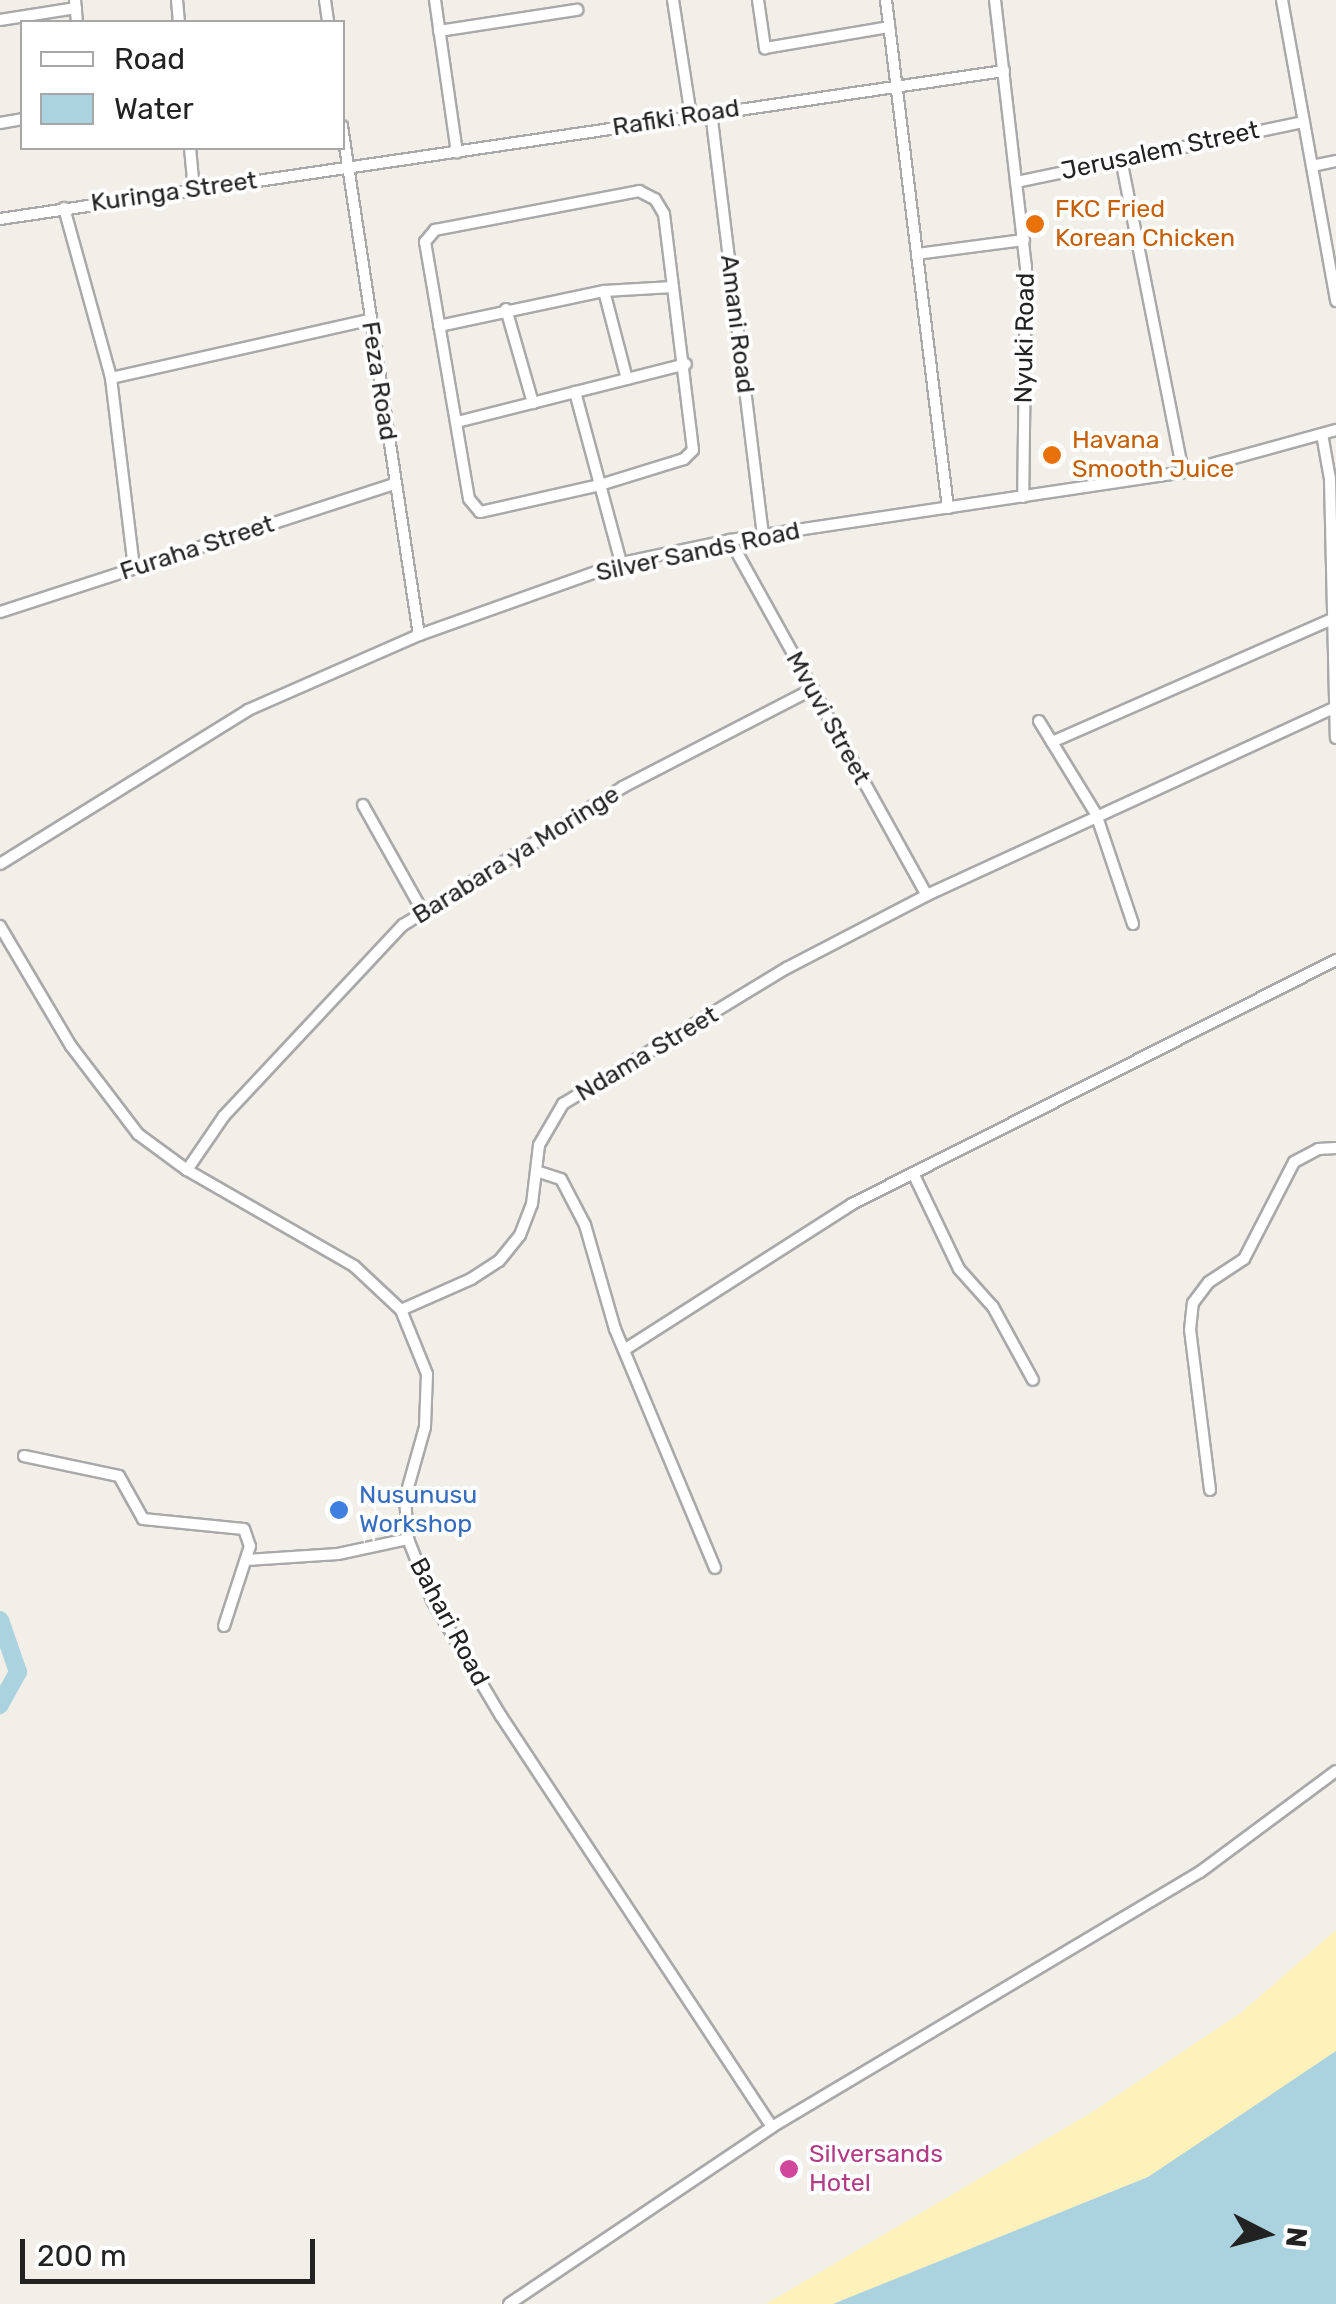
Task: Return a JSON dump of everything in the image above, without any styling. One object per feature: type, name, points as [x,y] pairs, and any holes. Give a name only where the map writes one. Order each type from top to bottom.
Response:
[{"type":"street","points":[[434,0],[457,152]]},
{"type":"street","points":[[673,0],[691,116]]},
{"type":"street","points":[[758,0],[765,48],[889,27]]},
{"type":"street","points":[[886,0],[948,508]]},
{"type":"street","name":"Nyuki Road","points":[[995,0],[1024,240],[1023,497]]},
{"type":"street","points":[[1282,0],[1336,301]]},
{"type":"street","points":[[0,20],[75,4]]},
{"type":"street","points":[[440,31],[577,10]]},
{"type":"street","name":"Rafiki Road","points":[[348,166],[897,84],[1004,72]]},
{"type":"street","name":"Amani Road","points":[[710,112],[763,535]]},
{"type":"street","name":"Jerusalem Street","points":[[1016,182],[1304,122]]},
{"type":"street","name":"Feza Road","points":[[345,146],[418,635]]},
{"type":"street","points":[[190,150],[194,190]]},
{"type":"street","points":[[1121,159],[1183,472]]},
{"type":"street","points":[[1312,166],[1336,161]]},
{"type":"street","name":"Kuringa Street","points":[[0,218],[348,166]]},
{"type":"street","points":[[640,191],[655,198],[664,214],[674,287],[694,450],[684,459],[600,485],[480,512],[469,499],[424,250],[435,230],[640,191]]},
{"type":"street","points":[[64,208],[110,378],[134,568]]},
{"type":"street","points":[[917,254],[1024,240]]},
{"type":"street","points":[[439,326],[604,290],[674,287]]},
{"type":"street","points":[[604,290],[627,379]]},
{"type":"street","points":[[506,309],[533,403]]},
{"type":"street","points":[[110,378],[369,320]]},
{"type":"street","points":[[457,422],[686,364]]},
{"type":"street","points":[[575,392],[621,563]]},
{"type":"street","name":"Silver Sands Road","points":[[0,864],[248,710],[418,635],[621,563],[730,540],[1183,472],[1336,430]]},
{"type":"street","points":[[1322,434],[1330,479],[1330,620],[1336,738]]},
{"type":"street","name":"Furaha Street","points":[[0,612],[395,484]]},
{"type":"street","name":"Mvuvi Street","points":[[730,540],[927,895]]},
{"type":"street","points":[[1052,742],[1330,620]]},
{"type":"street","name":"Barabara ya Moringe","points":[[186,1170],[224,1116],[423,912],[639,778],[813,689]]},
{"type":"street","name":"Ndama Street","points":[[401,1310],[499,1261],[520,1235],[548,1123],[564,1104],[788,968],[927,895],[1096,814],[1334,708]]},
{"type":"street","points":[[1039,721],[1096,814],[1133,924]]},
{"type":"street","points":[[363,805],[423,912]]},
{"type":"street","name":"Bahari Road","points":[[0,926],[114,1106],[138,1134],[186,1170],[354,1266],[401,1310],[428,1374],[425,1426],[404,1498],[408,1539],[476,1678],[772,2126]]},
{"type":"street","points":[[624,1350],[772,1251],[913,1173],[1336,960]]},
{"type":"street","points":[[1210,1490],[1190,1330],[1193,1303],[1209,1282],[1244,1259],[1294,1162],[1318,1148],[1336,1148]]},
{"type":"street","points":[[536,1171],[555,1176],[568,1190],[600,1266],[624,1350],[715,1568]]},
{"type":"street","points":[[913,1173],[959,1269],[993,1307],[1033,1380]]},
{"type":"street","points":[[24,1456],[119,1476],[143,1519],[239,1526],[250,1539],[247,1560],[224,1626]]},
{"type":"street","points":[[247,1560],[338,1554],[408,1539]]},
{"type":"street","points":[[509,2304],[772,2126],[1200,1872],[1336,1771]]},
{"type":"sand","points":[[1336,1930],[1336,2051],[1206,2141],[1148,2177],[833,2304],[766,2304],[1094,2111],[1242,2012]]},
{"type":"water","points":[[1336,2051],[1336,2304],[833,2304],[1148,2177]]},
{"type":"waterway","points":[[0,1620],[18,1672],[0,1705]]},
{"type":"place","name":"FKC Fried Korean Chicken","points":[[1035,224]]},
{"type":"place","name":"Havana Smooth Juice","points":[[1052,455]]},
{"type":"place","name":"Nusunusu Workshop","points":[[339,1510]]},
{"type":"place","name":"Silversands Hotel","points":[[789,2169]]}]
